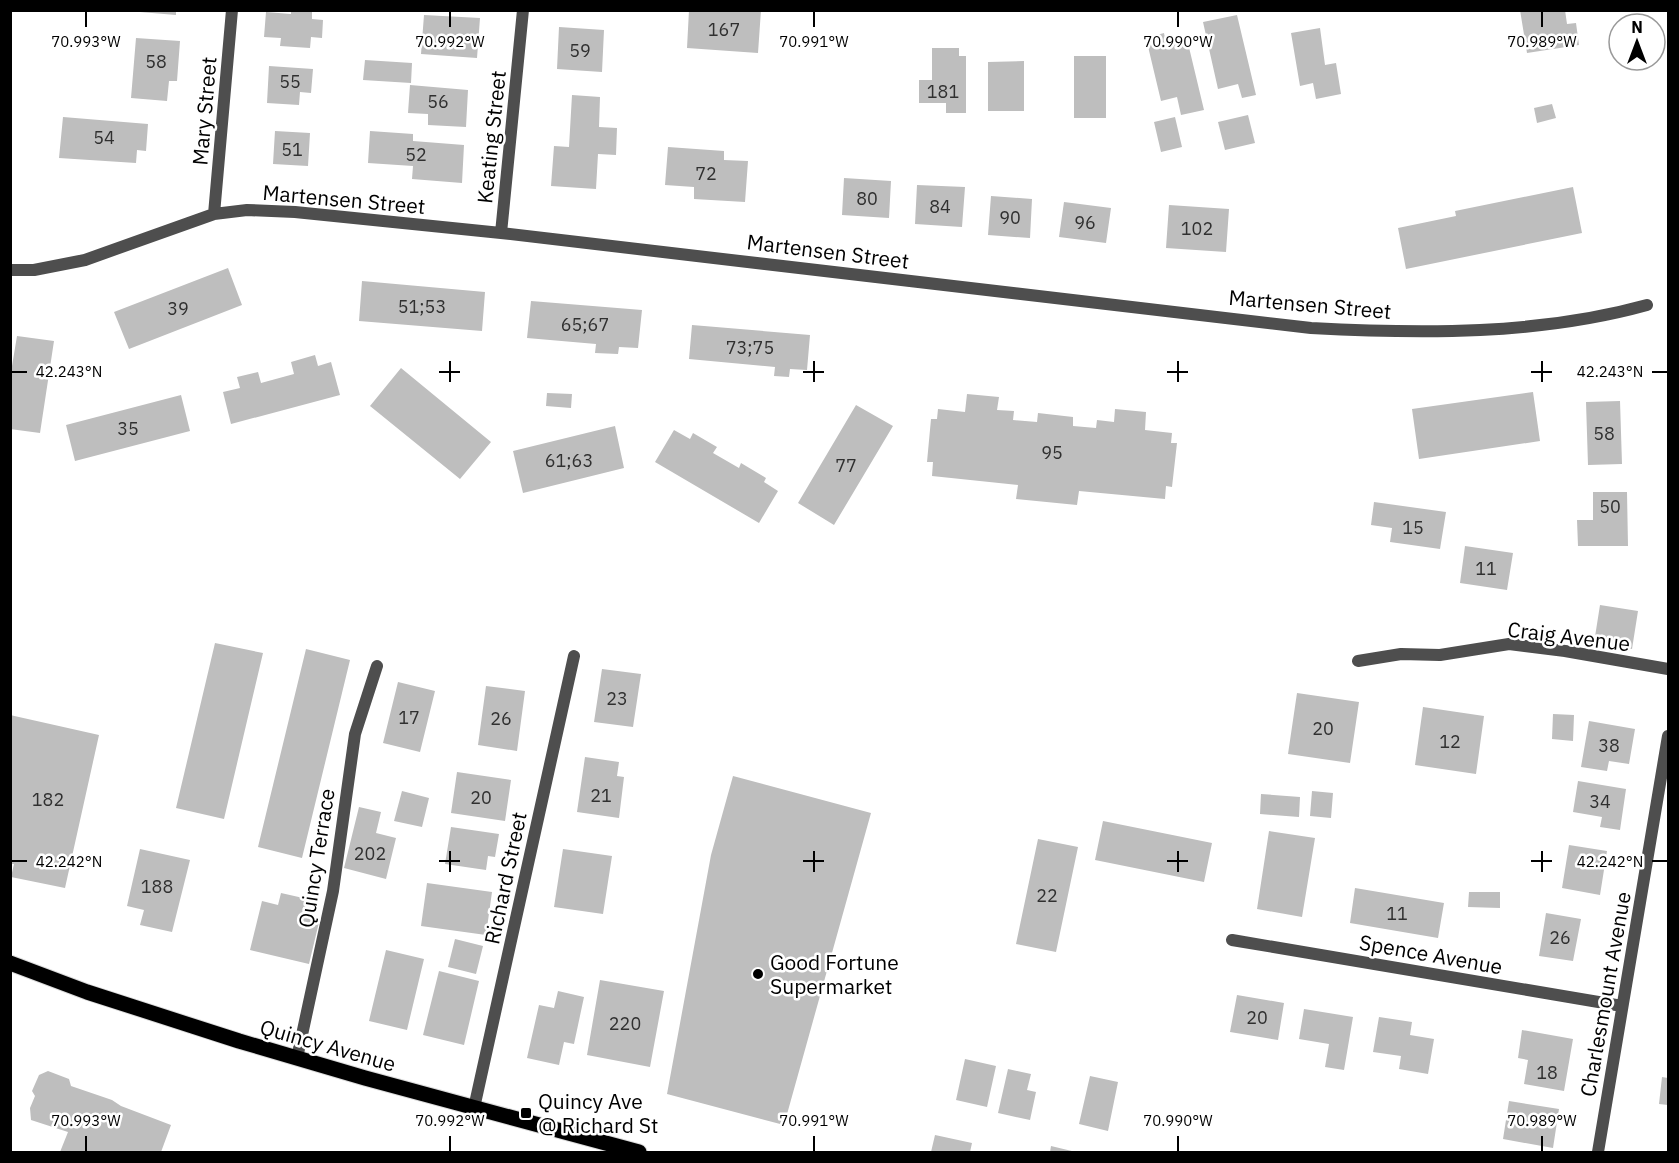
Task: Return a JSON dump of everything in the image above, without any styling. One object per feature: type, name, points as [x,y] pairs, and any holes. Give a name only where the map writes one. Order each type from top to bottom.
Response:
[{"type":"main road","name":"Quincy Avenue","points":[[10,963],[138,1009],[297,1058],[639,1152]]},
{"type":"street","name":"Mary Street","points":[[214,214],[232,10]]},
{"type":"street","name":"Keating Street","points":[[501,232],[523,10]]},
{"type":"street","name":"Martensen Street","points":[[10,270],[34,270],[85,260],[214,214],[248,210],[295,212],[501,232],[1311,328],[1385,331],[1501,328],[1584,319],[1647,304]]},
{"type":"street","name":"Craig Avenue","points":[[1358,661],[1401,654],[1440,655],[1509,644],[1668,669]]},
{"type":"street","name":"Richard Street","points":[[474,1108],[574,656]]},
{"type":"street","name":"Quincy Terrace","points":[[297,1058],[333,891],[355,734],[377,666]]},
{"type":"street","name":"Charlesmount Avenue","points":[[1598,1152],[1668,736]]},
{"type":"street","name":"Spence Avenue","points":[[1232,940],[1622,1006]]},
{"type":"building","points":[[140,10],[176,10],[176,15],[140,12]]},
{"type":"building","points":[[291,10],[312,10],[312,19],[323,20],[322,38],[311,37],[310,48],[280,46],[281,38],[264,37],[266,12],[291,14]]},
{"type":"building","points":[[689,10],[761,10],[758,53],[687,48]]},
{"type":"building","points":[[1520,10],[1565,10],[1567,24],[1576,23],[1579,45],[1527,53]]},
{"type":"building","points":[[424,15],[480,18],[477,58],[421,54]]},
{"type":"building","points":[[1237,15],[1256,95],[1242,98],[1238,84],[1218,89],[1203,22]]},
{"type":"building","points":[[559,27],[604,30],[602,72],[557,69]]},
{"type":"building","points":[[1320,28],[1325,65],[1336,63],[1341,94],[1316,99],[1313,83],[1300,86],[1291,33]]},
{"type":"building","points":[[1164,33],[1166,44],[1187,39],[1204,110],[1181,115],[1177,97],[1161,101],[1146,38]]},
{"type":"building","points":[[136,38],[180,41],[177,81],[169,81],[167,101],[131,98]]},
{"type":"building","points":[[932,48],[959,48],[959,56],[966,56],[966,113],[946,113],[946,103],[919,103],[919,80],[932,80]]},
{"type":"building","points":[[1074,56],[1106,56],[1106,118],[1074,118]]},
{"type":"building","points":[[365,60],[412,63],[411,83],[363,80]]},
{"type":"building","points":[[1024,61],[1024,111],[988,111],[988,62]]},
{"type":"building","points":[[269,66],[313,69],[311,93],[300,92],[299,105],[267,103]]},
{"type":"building","points":[[410,85],[468,90],[466,127],[428,125],[428,114],[408,113]]},
{"type":"building","points":[[572,95],[600,97],[599,127],[617,128],[616,155],[598,154],[596,189],[551,186],[554,146],[569,147]]},
{"type":"building","points":[[1552,104],[1556,118],[1537,123],[1534,108]]},
{"type":"building","points":[[1248,115],[1255,143],[1225,150],[1218,122]]},
{"type":"building","points":[[63,117],[148,124],[146,151],[137,150],[136,163],[59,158]]},
{"type":"building","points":[[1175,117],[1182,147],[1161,152],[1154,122]]},
{"type":"building","points":[[275,131],[310,133],[308,166],[273,164]]},
{"type":"building","points":[[370,131],[413,134],[413,141],[464,145],[462,183],[412,179],[413,166],[368,163]]},
{"type":"building","points":[[668,147],[724,151],[724,160],[748,161],[745,202],[694,199],[694,187],[665,185]]},
{"type":"building","points":[[844,178],[891,181],[889,218],[842,215]]},
{"type":"building","points":[[917,185],[965,187],[962,227],[915,224]]},
{"type":"building","points":[[1573,187],[1582,233],[1406,269],[1398,228],[1456,216],[1455,211]]},
{"type":"building","points":[[991,196],[1032,199],[1030,238],[988,235]]},
{"type":"building","points":[[1064,202],[1111,208],[1106,243],[1059,237]]},
{"type":"building","points":[[1169,205],[1229,209],[1226,252],[1166,248]]},
{"type":"building","points":[[228,268],[242,305],[129,349],[114,312]]},
{"type":"building","points":[[362,281],[485,292],[482,331],[359,321]]},
{"type":"building","points":[[531,301],[642,310],[638,348],[619,347],[618,354],[595,353],[596,344],[527,338]]},
{"type":"building","points":[[692,325],[810,335],[807,370],[790,369],[789,377],[774,376],[775,367],[689,359]]},
{"type":"building","points":[[17,336],[54,341],[40,433],[10,429],[10,378]]},
{"type":"building","points":[[315,355],[318,366],[331,362],[340,395],[231,424],[223,392],[240,388],[237,377],[258,372],[261,383],[294,374],[291,362]]},
{"type":"building","points":[[401,368],[491,442],[460,479],[370,406]]},
{"type":"building","points":[[1533,392],[1540,441],[1419,459],[1412,409]]},
{"type":"building","points":[[547,393],[572,394],[571,408],[546,406]]},
{"type":"building","points":[[967,394],[999,397],[997,410],[1014,411],[1013,420],[1037,422],[1038,413],[1073,417],[1073,426],[1096,428],[1097,420],[1114,422],[1115,409],[1146,412],[1145,430],[1172,433],[1171,443],[1177,443],[1172,487],[1166,486],[1165,499],[1079,491],[1077,505],[1016,499],[1018,485],[932,476],[933,462],[927,462],[931,419],[937,419],[938,409],[965,412]]},
{"type":"building","points":[[181,395],[190,431],[75,461],[66,425]]},
{"type":"building","points":[[1620,401],[1622,464],[1588,465],[1586,402]]},
{"type":"building","points":[[856,405],[893,426],[834,525],[798,503]]},
{"type":"building","points":[[615,426],[624,468],[523,493],[513,451]]},
{"type":"building","points":[[674,430],[690,439],[693,433],[717,447],[713,453],[739,468],[741,463],[766,478],[764,482],[778,491],[759,523],[655,462]]},
{"type":"building","points":[[1593,492],[1627,492],[1628,546],[1578,546],[1577,520],[1593,520]]},
{"type":"building","points":[[1374,502],[1446,512],[1440,549],[1390,542],[1392,528],[1371,525]]},
{"type":"building","points":[[1465,546],[1513,553],[1507,590],[1460,583]]},
{"type":"building","points":[[1600,605],[1638,611],[1632,649],[1594,643]]},
{"type":"building","points":[[215,643],[263,653],[224,819],[176,808]]},
{"type":"building","points":[[306,649],[350,660],[302,858],[258,847]]},
{"type":"building","points":[[602,669],[641,674],[633,727],[594,722]]},
{"type":"building","points":[[398,682],[435,691],[420,752],[383,743]]},
{"type":"building","points":[[486,686],[525,691],[517,751],[478,745]]},
{"type":"building","points":[[1297,693],[1359,702],[1350,763],[1288,754]]},
{"type":"building","points":[[1423,707],[1484,716],[1476,774],[1415,765]]},
{"type":"building","points":[[1553,714],[1574,715],[1573,741],[1552,739]]},
{"type":"building","points":[[10,715],[99,735],[65,888],[11,877],[14,864],[10,864]]},
{"type":"building","points":[[1589,721],[1635,729],[1629,764],[1609,761],[1607,771],[1581,767]]},
{"type":"building","points":[[585,757],[619,762],[617,776],[624,777],[619,818],[577,812]]},
{"type":"building","points":[[457,772],[511,780],[505,821],[451,813]]},
{"type":"building","name":"Good Fortune Supermarket","points":[[733,776],[871,813],[784,1125],[667,1094],[711,855]]},
{"type":"building","points":[[1578,781],[1626,789],[1620,830],[1600,827],[1602,817],[1573,812]]},
{"type":"building","points":[[402,791],[429,798],[422,827],[394,821]]},
{"type":"building","points":[[1312,791],[1333,793],[1331,818],[1310,816]]},
{"type":"building","points":[[1261,794],[1300,797],[1299,817],[1260,814]]},
{"type":"building","points":[[359,807],[381,812],[376,833],[396,838],[386,879],[344,868]]},
{"type":"building","points":[[1103,821],[1212,843],[1204,882],[1095,860]]},
{"type":"building","points":[[451,827],[499,834],[495,857],[488,856],[486,870],[445,864]]},
{"type":"building","points":[[1269,831],[1315,838],[1302,917],[1257,909]]},
{"type":"building","points":[[1038,839],[1078,847],[1056,952],[1016,944]]},
{"type":"building","points":[[1569,845],[1607,851],[1600,895],[1562,888]]},
{"type":"building","points":[[140,849],[190,860],[172,932],[140,925],[144,910],[127,906]]},
{"type":"building","points":[[563,849],[612,856],[603,914],[554,907]]},
{"type":"building","points":[[427,883],[492,892],[486,935],[421,926]]},
{"type":"building","points":[[1355,888],[1444,903],[1438,938],[1350,923]]},
{"type":"building","points":[[1469,892],[1500,892],[1500,908],[1468,907]]},
{"type":"building","points":[[281,893],[312,900],[308,915],[320,918],[309,964],[250,950],[262,901],[278,905]]},
{"type":"building","points":[[1546,913],[1581,919],[1573,961],[1539,956]]},
{"type":"building","points":[[455,939],[483,946],[476,974],[448,967]]},
{"type":"building","points":[[386,950],[424,959],[407,1030],[369,1021]]},
{"type":"building","points":[[439,971],[479,981],[464,1045],[423,1035]]},
{"type":"building","points":[[600,980],[664,991],[650,1067],[587,1055]]},
{"type":"building","points":[[558,991],[584,997],[574,1044],[564,1042],[559,1065],[527,1058],[539,1005],[554,1008]]},
{"type":"building","points":[[1237,995],[1284,1003],[1278,1040],[1230,1032]]},
{"type":"building","points":[[1304,1009],[1353,1017],[1344,1070],[1325,1067],[1329,1044],[1299,1039]]},
{"type":"building","points":[[1379,1017],[1412,1022],[1410,1035],[1434,1039],[1428,1074],[1399,1069],[1401,1056],[1373,1052]]},
{"type":"building","points":[[1522,1030],[1573,1039],[1564,1091],[1524,1084],[1528,1060],[1518,1058]]},
{"type":"building","points":[[965,1059],[996,1066],[987,1107],[956,1100]]},
{"type":"building","points":[[1008,1069],[1031,1074],[1027,1090],[1036,1092],[1030,1120],[998,1113]]},
{"type":"building","points":[[48,1071],[69,1079],[71,1086],[112,1100],[121,1106],[171,1125],[161,1152],[60,1152],[68,1132],[31,1120],[30,1108],[35,1096],[32,1091],[39,1075]]},
{"type":"building","points":[[1090,1076],[1118,1082],[1108,1131],[1079,1124]]},
{"type":"building","points":[[1662,1077],[1668,1078],[1668,1105],[1659,1104]]},
{"type":"building","points":[[1509,1101],[1559,1109],[1553,1148],[1503,1139]]},
{"type":"building","points":[[935,1135],[972,1143],[970,1152],[931,1152]]},
{"type":"building","points":[[1051,1146],[1076,1152],[1050,1152]]},
{"type":"place","name":"Good Fortune Supermarket","points":[[758,974]]},
{"type":"place","name":"Quincy Ave @ Richard St","points":[[526,1113]]}]
